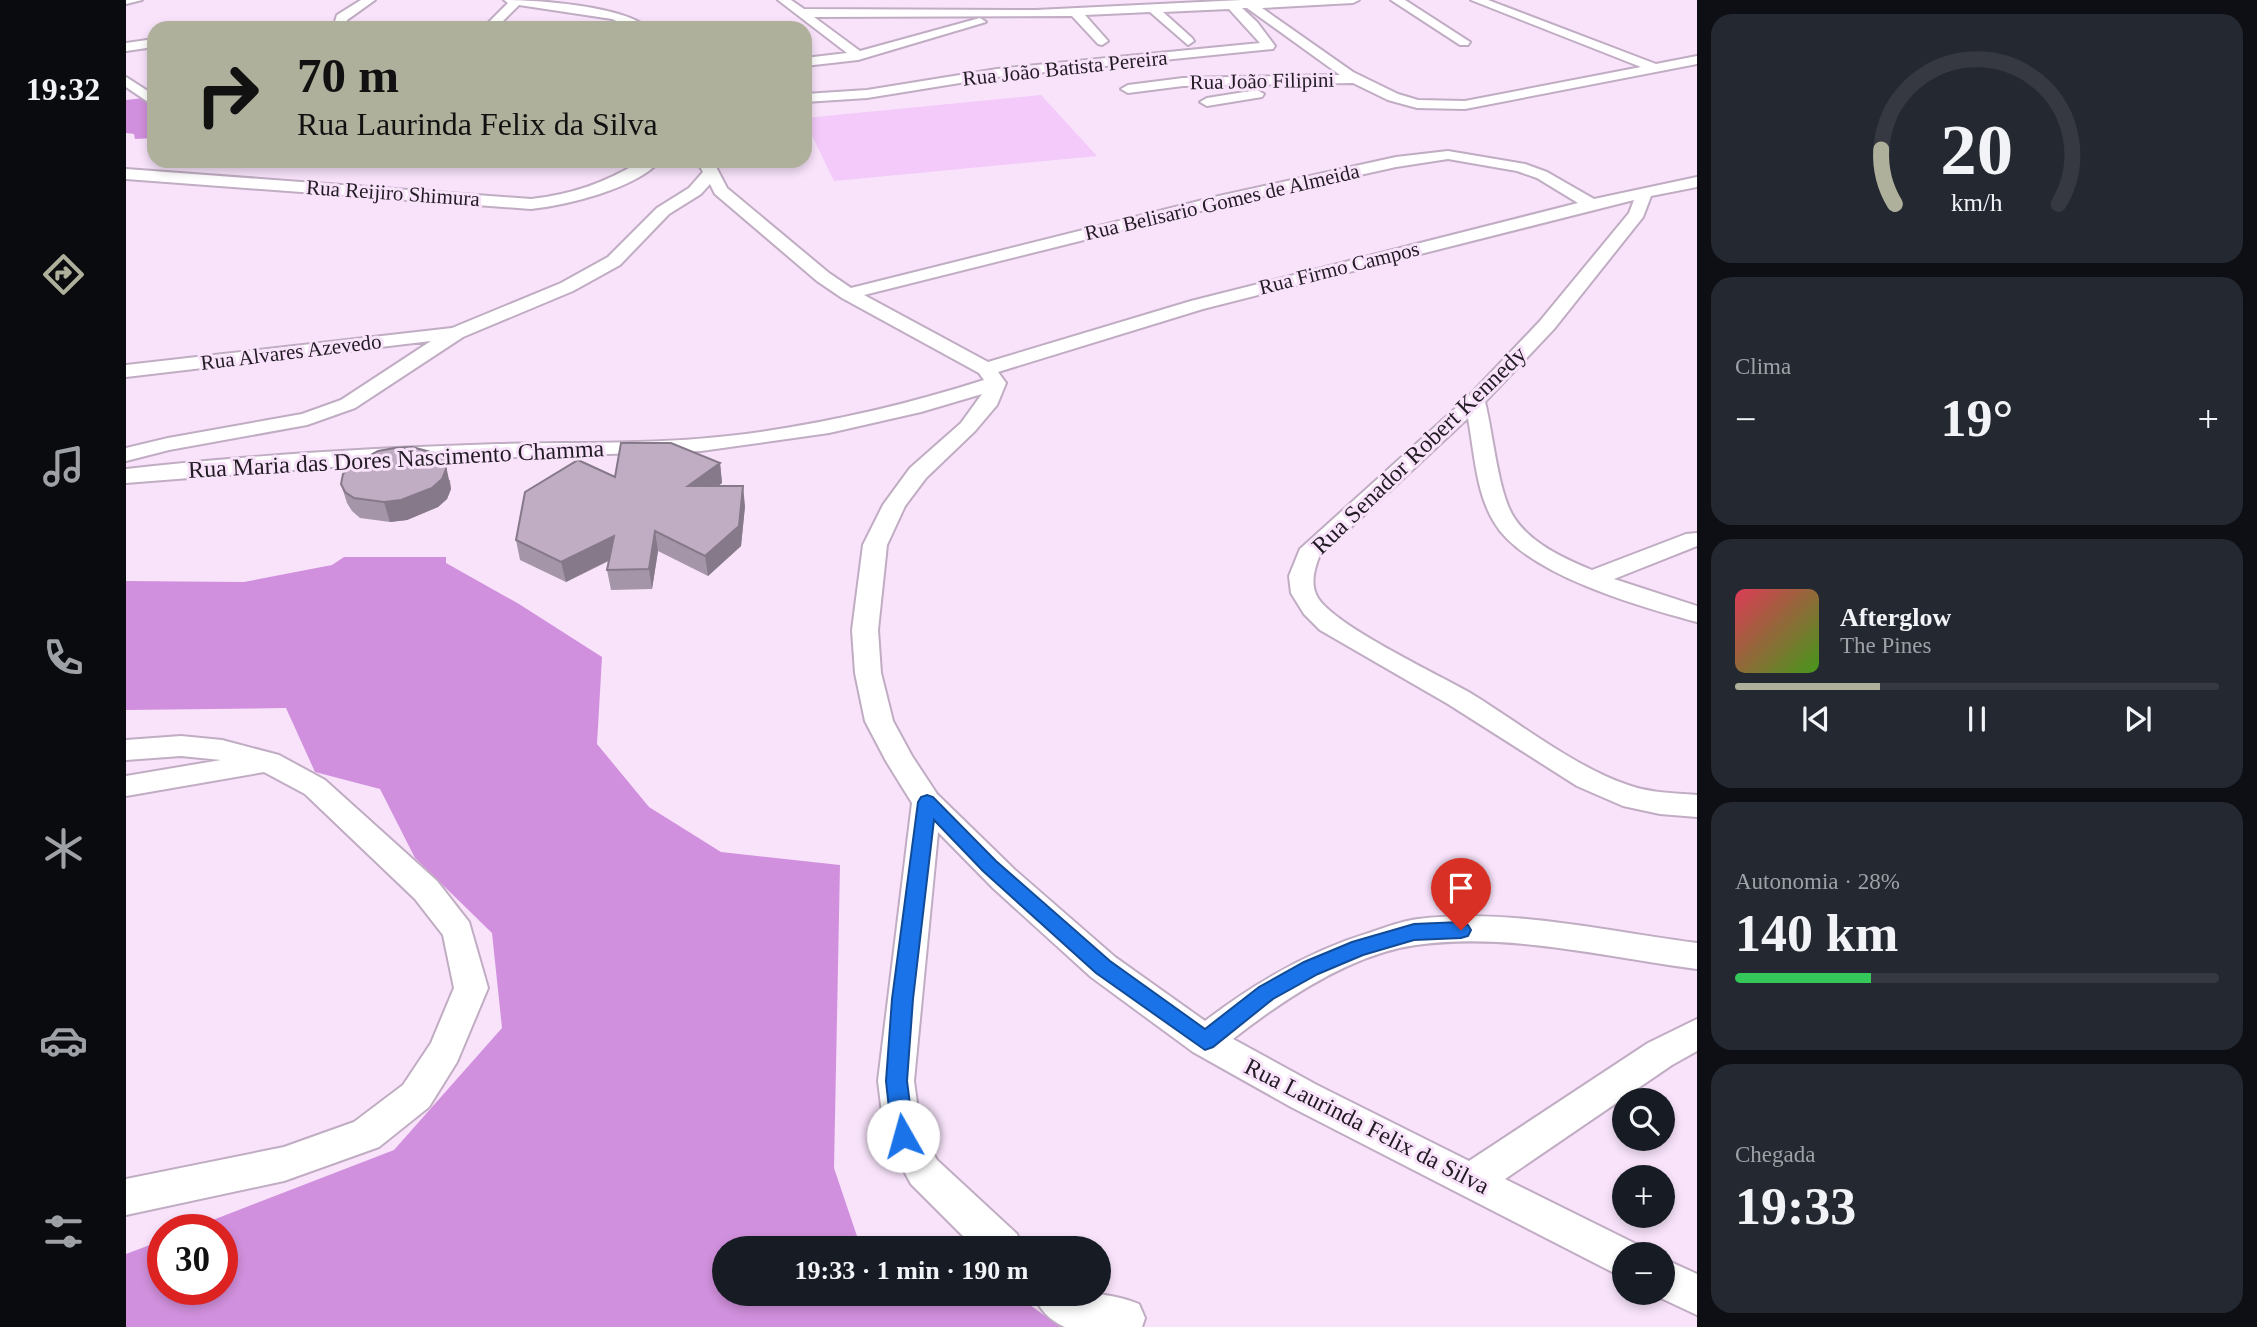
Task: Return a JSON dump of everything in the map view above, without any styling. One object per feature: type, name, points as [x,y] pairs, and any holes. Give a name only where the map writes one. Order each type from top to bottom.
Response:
[{"type":"street","points":[[126,1],[136,0]]},
{"type":"street","points":[[340,21],[369,0]]},
{"type":"street","points":[[495,21],[514,0],[615,16],[626,21]]},
{"type":"street","points":[[784,0],[812,21]]},
{"type":"street","points":[[812,61],[858,56],[1010,14],[1040,0]]},
{"type":"street","points":[[801,13],[1076,13],[1240,2],[1353,0]]},
{"type":"street","points":[[1397,0],[1464,42]]},
{"type":"street","points":[[1477,0],[1657,69]]},
{"type":"street","points":[[1240,2],[1354,79],[1402,100],[1433,106],[1465,105],[1697,60]]},
{"type":"street","name":"Rua João Batista Pereira","points":[[812,98],[867,94],[997,73],[1269,46],[1240,2]]},
{"type":"street","points":[[1153,9],[1188,41]]},
{"type":"street","points":[[1076,13],[1102,41]]},
{"type":"street","points":[[812,21],[858,56]]},
{"type":"street","points":[[126,47],[147,44]]},
{"type":"street","name":"Rua João Filipini","points":[[1128,89],[1183,82],[1315,82],[1354,79]]},
{"type":"street","points":[[126,81],[147,97]]},
{"type":"street","points":[[1207,102],[1315,82]]},
{"type":"street","name":"Rua Belisario Gomes de Almeida","points":[[848,294],[1246,195],[1396,162],[1448,155],[1520,167],[1542,176],[1591,204]]},
{"type":"street","name":"Rua Reijiro Shimura","points":[[126,174],[531,204],[573,198],[601,188],[639,168]]},
{"type":"street","points":[[126,455],[168,444],[276,425],[327,413],[348,404],[456,333],[566,287],[614,261],[663,211],[695,191],[706,168]]},
{"type":"street","points":[[708,168],[721,191],[734,204],[848,294],[991,376]]},
{"type":"street","name":"Rua Firmo Campos","points":[[991,376],[1197,305],[1591,204],[1697,182]]},
{"type":"street","name":"Rua Senador Robert Kennedy","points":[[1644,195],[1637,214],[1547,325],[1475,401],[1308,554],[1300,573],[1301,591],[1311,609],[1329,624],[1458,698],[1587,779],[1623,795],[1660,803],[1697,806]]},
{"type":"street","name":"Rua Alvares Azevedo","points":[[126,371],[456,333]]},
{"type":"street","name":"Rua Maria das Dores Nascimento Chamma","points":[[126,476],[206,467],[390,456],[660,448],[714,443],[852,421],[928,404],[991,376]]},
{"type":"street","name":"Rua Laurinda Felix da Silva","points":[[991,376],[990,401],[968,427],[918,473],[894,505],[874,545],[865,630],[868,673],[879,720],[900,761],[927,802],[995,871],[1103,967],[1205,1041],[1304,1096],[1612,1253]]},
{"type":"street","points":[[1475,401],[1504,521],[1526,543],[1553,562],[1697,614]]},
{"type":"street","points":[[1594,578],[1696,540]]},
{"type":"street","points":[[126,750],[180,746],[222,750],[269,762],[315,787],[426,890],[458,931],[471,988],[445,1051],[416,1096],[366,1135],[284,1164],[126,1197]]},
{"type":"street","points":[[126,786],[269,762]]},
{"type":"street","points":[[927,802],[902,999],[897,1068],[903,1136],[924,1172],[991,1236]]},
{"type":"street","points":[[1205,1041],[1266,993],[1311,968],[1359,948],[1414,932],[1506,932],[1697,956]]},
{"type":"street","points":[[1472,1180],[1660,1054],[1697,1034]]},
{"type":"street","points":[[1675,1285],[1697,1296]]},
{"type":"street","points":[[1068,1306],[1125,1318]]},
{"type":"shaded area","points":[[1041,95],[1097,156],[834,181],[812,135],[812,117]]},
{"type":"shaded area","points":[[126,100],[147,100],[147,138],[135,139],[134,134],[126,133]]},
{"type":"shaded area","points":[[344,557],[446,557],[446,563],[519,604],[602,657],[597,744],[649,807],[721,852],[840,865],[834,1168],[857,1236],[712,1236],[712,1306],[1031,1306],[1061,1327],[126,1327],[126,1254],[147,1246],[147,1305],[238,1305],[238,1214],[228,1214],[394,1150],[502,1028],[492,933],[415,858],[380,789],[315,772],[286,708],[126,710],[126,581],[244,582],[332,565]]},
{"type":"building","points":[[621,443],[671,443],[720,463],[688,486],[743,486],[739,526],[705,556],[655,531],[649,569],[607,570],[614,536],[561,562],[516,540],[525,492],[578,460],[615,477]]},
{"type":"building","points":[[412,447],[438,454],[445,461],[446,469],[442,479],[432,488],[401,500],[384,502],[354,498],[345,492],[341,484],[343,474],[351,466],[378,451]]},
{"type":"route","points":[[903,1136],[897,1081],[898,1054],[902,999],[927,802],[962,840],[1103,967],[1205,1041],[1266,993],[1311,968],[1359,948],[1414,932],[1461,930]]}]
